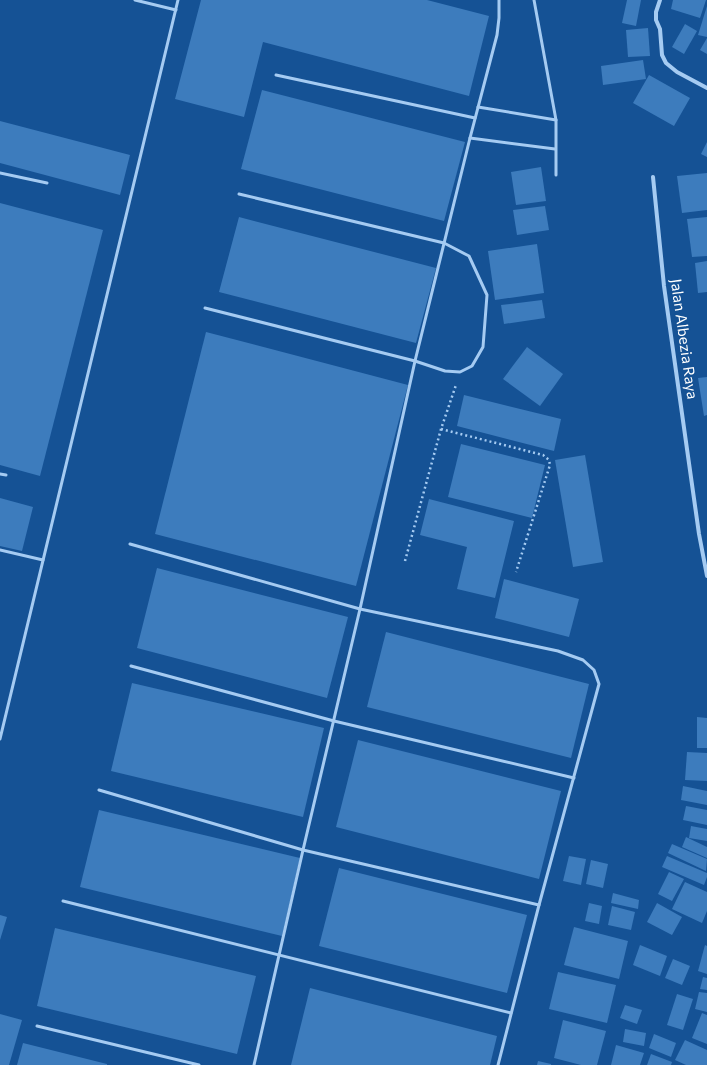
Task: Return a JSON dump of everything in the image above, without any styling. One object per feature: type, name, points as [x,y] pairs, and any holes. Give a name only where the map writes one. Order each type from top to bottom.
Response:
[{"type":"street","points":[[660,0],[656,12],[656,20],[660,29],[662,55],[666,63],[677,72],[707,88]]},
{"type":"street","name":"Jalan Albezia Raya","points":[[653,177],[664,286],[699,534],[707,576]]},
{"type":"lane","points":[[135,0],[176,10]]},
{"type":"lane","points":[[0,739],[178,0]]},
{"type":"lane","points":[[254,1065],[360,609],[415,361],[475,118],[497,36],[499,0]]},
{"type":"lane","points":[[534,0],[556,120],[556,175]]},
{"type":"lane","points":[[276,75],[475,118]]},
{"type":"lane","points":[[478,107],[556,120]]},
{"type":"lane","points":[[470,138],[555,149]]},
{"type":"lane","points":[[0,173],[47,184]]},
{"type":"lane","points":[[205,308],[415,361],[445,371],[460,372],[472,366],[482,347],[487,295],[469,256],[444,243],[239,194]]},
{"type":"lane","points":[[0,474],[6,475]]},
{"type":"lane","points":[[130,544],[360,609],[558,651],[584,660],[594,670],[599,684],[539,905],[498,1065]]},
{"type":"lane","points":[[0,550],[43,560]]},
{"type":"lane","points":[[131,666],[334,721],[574,778]]},
{"type":"lane","points":[[99,790],[303,850],[539,905]]},
{"type":"lane","points":[[63,901],[511,1013]]},
{"type":"lane","points":[[38,1026],[199,1065]]},
{"type":"path","points":[[405,561],[441,429],[460,372]]},
{"type":"path","points":[[441,429],[543,455],[549,460],[550,465],[516,572]]},
{"type":"building","points":[[201,0],[427,0],[489,16],[469,96],[263,42],[244,117],[175,99]]},
{"type":"building","points":[[627,0],[641,0],[636,26],[622,23]]},
{"type":"building","points":[[673,0],[706,0],[700,18],[671,9]]},
{"type":"building","points":[[707,6],[707,37],[698,35]]},
{"type":"building","points":[[685,24],[697,31],[684,54],[672,47]]},
{"type":"building","points":[[648,28],[650,56],[628,57],[626,30]]},
{"type":"building","points":[[707,38],[707,54],[700,50]]},
{"type":"building","points":[[643,60],[646,79],[603,85],[601,66]]},
{"type":"building","points":[[649,75],[690,98],[674,126],[633,103]]},
{"type":"building","points":[[262,90],[465,142],[444,221],[241,169]]},
{"type":"building","points":[[0,121],[130,155],[120,195],[0,163]]},
{"type":"building","points":[[707,142],[707,157],[701,154]]},
{"type":"building","points":[[541,167],[546,201],[516,205],[511,172]]},
{"type":"building","points":[[707,173],[707,210],[682,213],[677,176]]},
{"type":"building","points":[[0,203],[103,230],[40,476],[0,465]]},
{"type":"building","points":[[545,206],[549,230],[517,235],[513,210]]},
{"type":"building","points":[[239,217],[436,268],[416,343],[219,292]]},
{"type":"building","points":[[707,217],[707,256],[692,257],[687,219]]},
{"type":"building","points":[[537,244],[544,293],[495,300],[488,251]]},
{"type":"building","points":[[707,261],[707,292],[698,293],[695,263]]},
{"type":"building","points":[[542,300],[545,318],[504,324],[501,305]]},
{"type":"building","points":[[206,332],[408,385],[356,586],[155,534]]},
{"type":"building","points":[[527,347],[563,374],[540,406],[503,379]]},
{"type":"building","points":[[707,377],[707,415],[704,416],[698,378]]},
{"type":"building","points":[[464,395],[561,419],[554,451],[457,426]]},
{"type":"building","points":[[461,444],[545,465],[532,518],[448,497]]},
{"type":"building","points":[[585,455],[603,562],[573,567],[555,460]]},
{"type":"building","points":[[0,498],[33,507],[22,551],[0,546]]},
{"type":"building","points":[[429,499],[514,521],[495,598],[457,589],[467,547],[420,535]]},
{"type":"building","points":[[157,568],[348,617],[327,698],[137,648]]},
{"type":"building","points":[[504,579],[579,599],[569,637],[495,618]]},
{"type":"building","points":[[386,632],[589,684],[571,758],[367,707]]},
{"type":"building","points":[[132,683],[324,728],[303,817],[111,771]]},
{"type":"building","points":[[697,717],[707,718],[707,748],[697,748]]},
{"type":"building","points":[[358,740],[561,791],[539,879],[336,827]]},
{"type":"building","points":[[687,752],[707,753],[707,781],[685,780]]},
{"type":"building","points":[[683,786],[707,791],[707,805],[681,800]]},
{"type":"building","points":[[686,806],[707,810],[707,825],[683,820]]},
{"type":"building","points":[[99,810],[300,858],[282,936],[80,887]]},
{"type":"building","points":[[691,826],[707,829],[707,841],[689,838]]},
{"type":"building","points":[[686,837],[707,847],[707,858],[682,847]]},
{"type":"building","points":[[672,844],[707,859],[706,871],[668,853]]},
{"type":"building","points":[[569,856],[586,859],[581,885],[563,881]]},
{"type":"building","points":[[667,856],[707,873],[704,885],[662,867]]},
{"type":"building","points":[[591,860],[608,864],[603,888],[586,884]]},
{"type":"building","points":[[339,868],[527,915],[507,993],[319,946]]},
{"type":"building","points":[[669,872],[684,879],[672,901],[658,894]]},
{"type":"building","points":[[685,882],[707,892],[707,911],[702,923],[672,909]]},
{"type":"building","points":[[613,893],[639,900],[638,909],[611,903]]},
{"type":"building","points":[[589,903],[602,906],[599,924],[585,921]]},
{"type":"building","points":[[657,903],[682,917],[672,935],[647,922]]},
{"type":"building","points":[[612,906],[635,912],[631,930],[608,925]]},
{"type":"building","points":[[0,915],[7,917],[0,940]]},
{"type":"building","points":[[574,927],[628,941],[619,979],[564,965]]},
{"type":"building","points":[[55,928],[256,976],[237,1054],[37,1006]]},
{"type":"building","points":[[640,945],[667,956],[660,976],[633,965]]},
{"type":"building","points":[[705,945],[707,946],[707,974],[698,971]]},
{"type":"building","points":[[673,959],[690,966],[682,985],[665,978]]},
{"type":"building","points":[[558,972],[616,985],[607,1023],[549,1009]]},
{"type":"building","points":[[703,977],[707,978],[707,990],[700,989]]},
{"type":"building","points":[[310,988],[497,1036],[490,1065],[291,1065]]},
{"type":"building","points":[[699,992],[707,993],[707,1012],[695,1009]]},
{"type":"building","points":[[677,994],[693,999],[683,1030],[667,1025]]},
{"type":"building","points":[[625,1005],[642,1010],[637,1024],[620,1018]]},
{"type":"building","points":[[702,1013],[707,1015],[707,1044],[692,1038]]},
{"type":"building","points":[[0,1014],[22,1020],[9,1065],[0,1065]]},
{"type":"building","points":[[563,1020],[606,1031],[597,1065],[581,1065],[554,1058]]},
{"type":"building","points":[[625,1029],[646,1033],[644,1046],[623,1042]]},
{"type":"building","points":[[654,1034],[676,1043],[671,1057],[649,1048]]},
{"type":"building","points":[[685,1040],[707,1050],[707,1065],[686,1065],[675,1060]]},
{"type":"building","points":[[23,1043],[107,1064],[107,1065],[17,1065]]},
{"type":"building","points":[[616,1045],[644,1053],[640,1065],[611,1065]]},
{"type":"building","points":[[651,1054],[672,1062],[671,1065],[647,1065]]},
{"type":"building","points":[[538,1061],[551,1064],[551,1065],[537,1065]]}]
